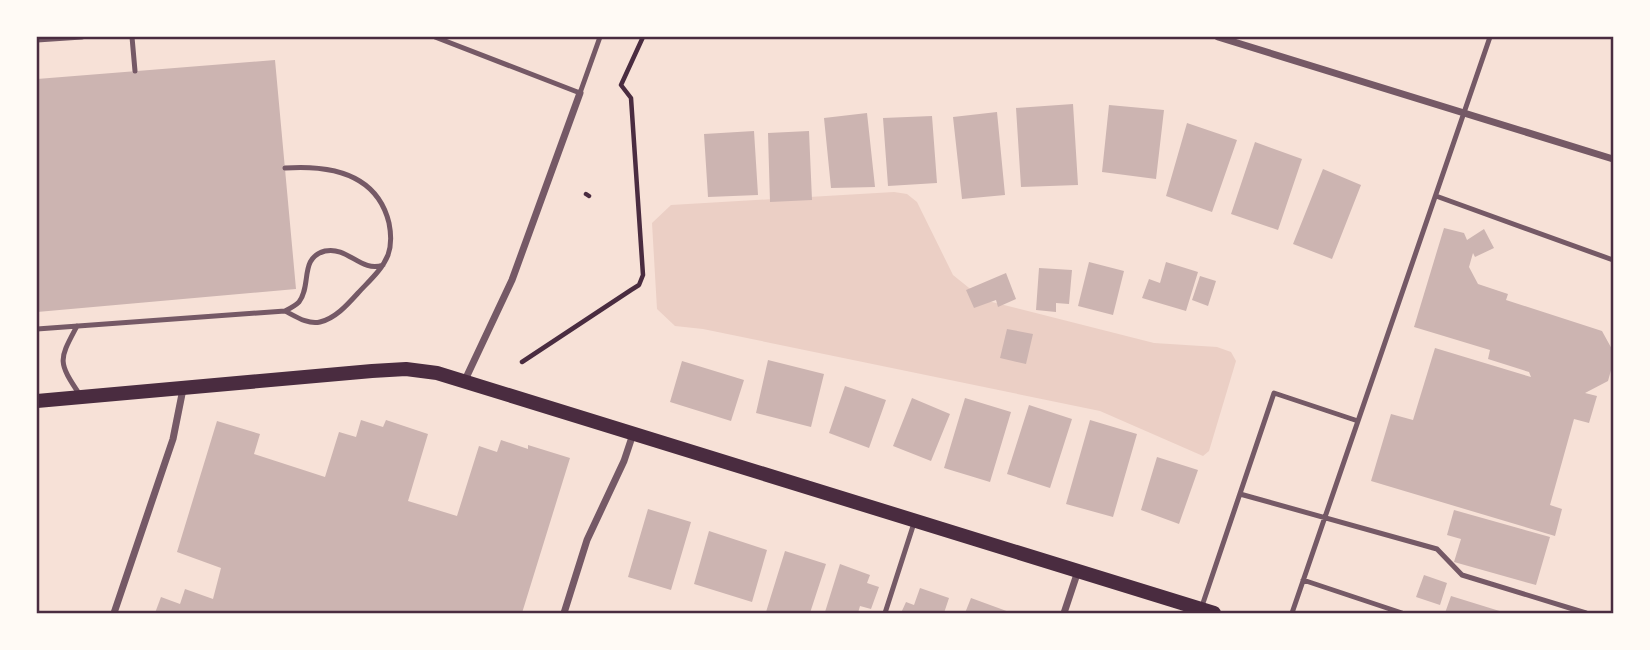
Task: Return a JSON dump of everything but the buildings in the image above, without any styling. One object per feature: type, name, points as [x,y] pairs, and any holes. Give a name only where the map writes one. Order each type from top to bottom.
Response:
[{"type":"main road","points":[[37,401],[406,369],[465,380],[1207,611]]},
{"type":"street","points":[[1218,37],[1613,159]]},
{"type":"street","points":[[465,380],[512,280],[580,93]]},
{"type":"street","points":[[114,613],[173,439],[183,389]]},
{"type":"street","points":[[564,613],[587,540],[624,461],[633,434]]},
{"type":"street","points":[[1064,613],[1078,571]]},
{"type":"lane","points":[[37,40],[82,37]]},
{"type":"lane","points":[[132,37],[135,71]]},
{"type":"lane","points":[[435,37],[580,93],[600,37]]},
{"type":"lane","points":[[1292,613],[1490,37]]},
{"type":"lane","points":[[285,168],[329,168],[370,188],[385,209],[392,236],[389,253],[383,265],[334,316],[318,323],[304,321],[285,311]]},
{"type":"lane","points":[[1436,196],[1613,260]]},
{"type":"lane","points":[[37,329],[285,311],[297,304],[303,294],[307,282],[307,268],[312,258],[325,251],[340,251],[374,268],[383,265]]},
{"type":"lane","points":[[77,326],[62,360],[63,369],[81,397]]},
{"type":"lane","points":[[1207,611],[1240,494],[1273,393],[1358,421]]},
{"type":"lane","points":[[1240,494],[1437,550],[1462,575],[1586,613]]},
{"type":"lane","points":[[885,613],[915,521]]},
{"type":"lane","points":[[1303,580],[1402,613]]},
{"type":"path","points":[[522,362],[639,285],[643,275],[631,98],[621,85],[643,37]]},
{"type":"shaded area","points":[[894,192],[907,194],[917,202],[953,275],[984,300],[1154,343],[1217,347],[1231,352],[1236,361],[1209,451],[1203,456],[1100,411],[703,329],[675,326],[657,309],[652,223],[671,205]]}]
